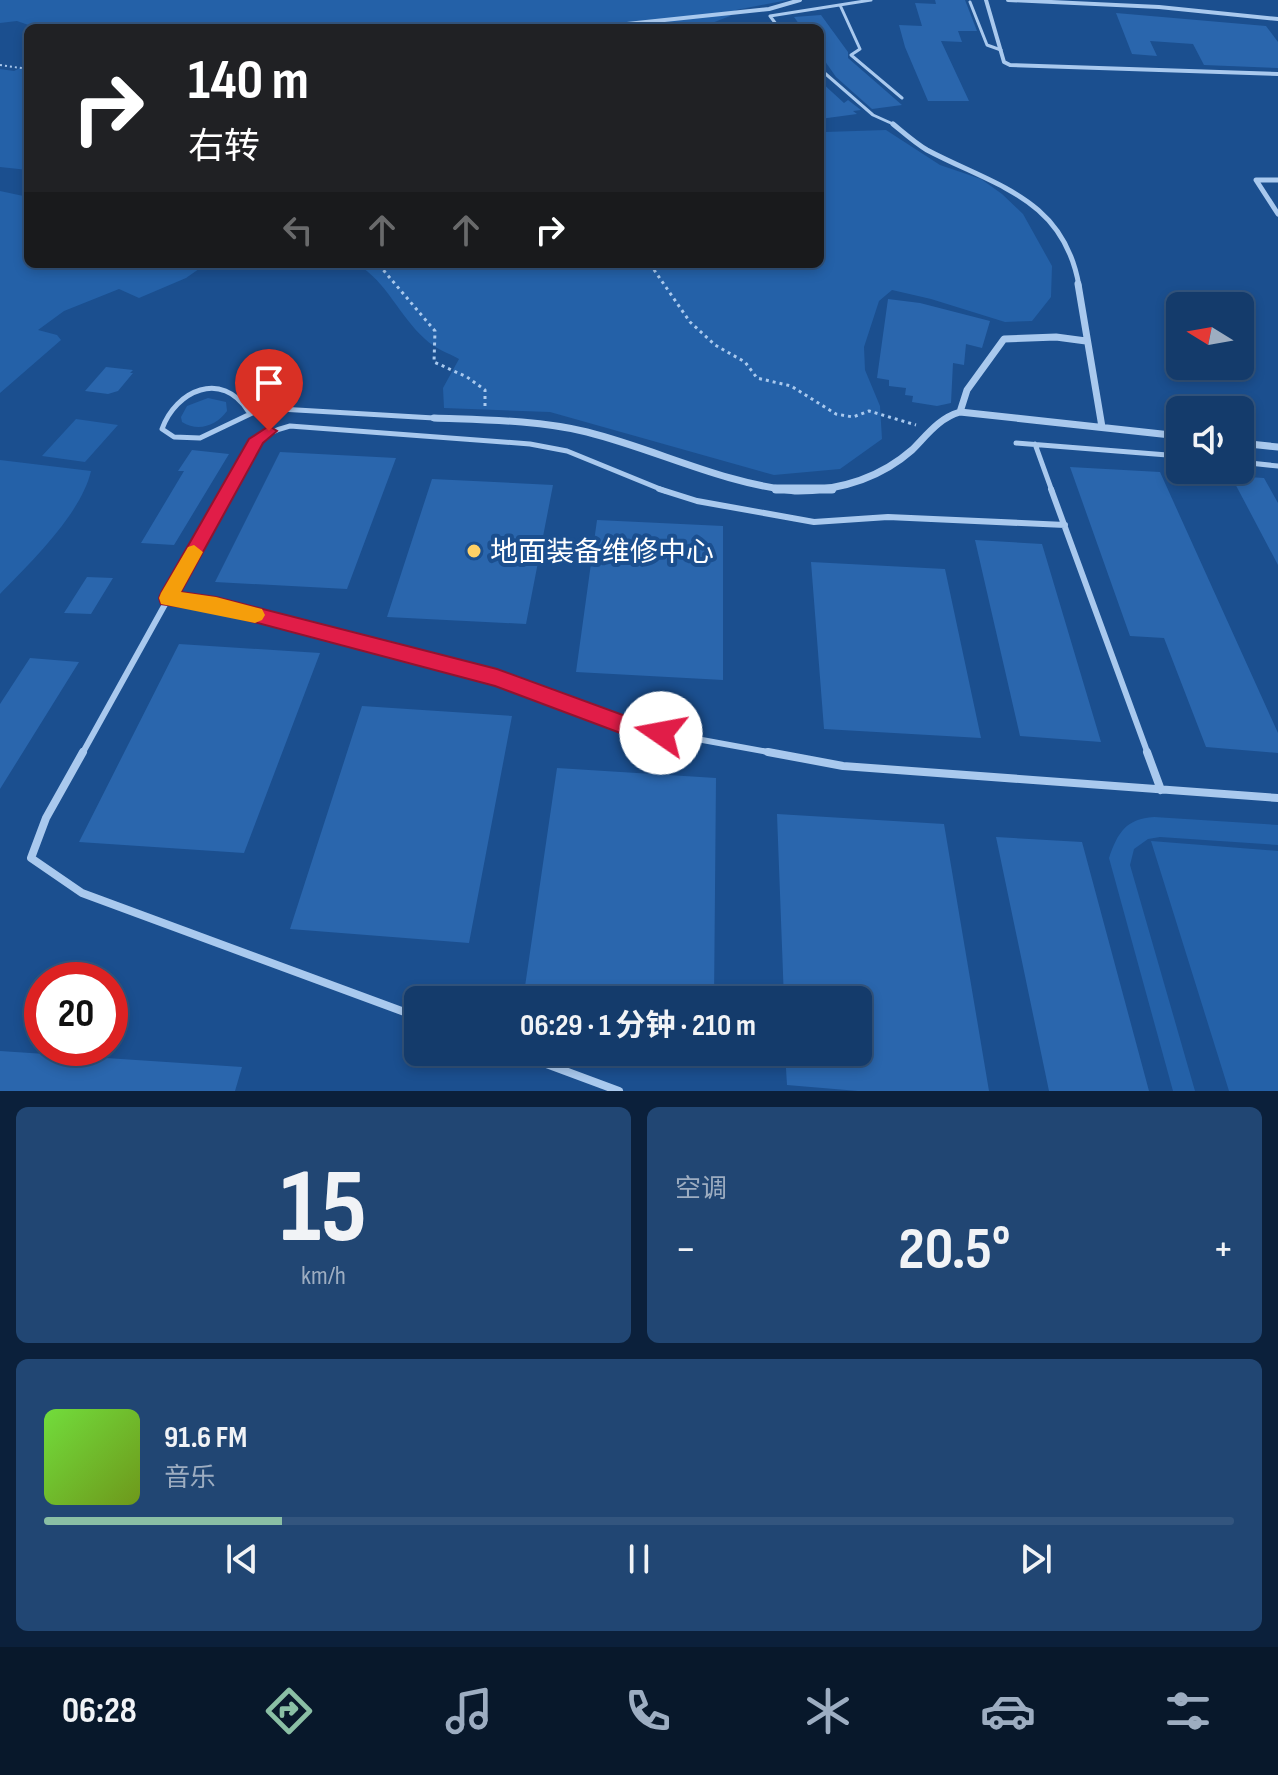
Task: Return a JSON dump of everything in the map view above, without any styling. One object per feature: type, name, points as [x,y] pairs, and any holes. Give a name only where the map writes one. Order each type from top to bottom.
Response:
[{"type":"street","points":[[627,24],[769,9],[800,0]]},
{"type":"street","points":[[986,0],[1004,62],[1017,66],[1278,74]]},
{"type":"street","points":[[1008,0],[1159,7],[1278,19]]},
{"type":"street","points":[[893,124],[925,149],[986,176],[1035,206],[1054,223],[1067,243],[1077,275],[1102,427]]},
{"type":"street","points":[[1278,180],[1256,180],[1278,214]]},
{"type":"street","points":[[960,412],[967,390],[995,347],[1004,339],[1056,337],[1086,341]]},
{"type":"street","points":[[434,418],[573,428],[684,466],[769,488],[798,490],[851,485],[878,473],[907,454],[947,415],[960,412],[1166,434]]},
{"type":"street","points":[[1254,444],[1278,447]]},
{"type":"lane","points":[[776,24],[770,16],[871,0]]},
{"type":"lane","points":[[970,2],[987,45],[1001,50]]},
{"type":"lane","points":[[840,5],[860,49],[851,55],[902,98]]},
{"type":"lane","points":[[824,72],[873,115],[893,124]]},
{"type":"lane","points":[[248,411],[240,396],[223,388],[203,391],[185,397],[169,411],[162,429],[172,439],[192,440],[217,433],[248,411],[263,408],[434,418]]},
{"type":"lane","points":[[404,1012],[82,893],[31,858],[46,818],[257,439],[269,431],[290,426],[530,444],[567,451],[647,485],[697,501],[784,519],[814,522],[888,517],[1065,525]]},
{"type":"lane","points":[[1016,443],[1166,455]]},
{"type":"lane","points":[[1035,444],[1161,790]]},
{"type":"lane","points":[[1254,463],[1278,466]]},
{"type":"lane","points":[[168,598],[216,605],[497,678],[631,727],[843,766],[1278,798]]},
{"type":"lane","points":[[552,1066],[619,1091]]},
{"type":"path","points":[[0,65],[24,68]]},
{"type":"path","points":[[381,268],[395,281],[398,290],[433,329],[437,338],[432,357],[434,362],[467,377],[485,390],[487,401],[480,420]]},
{"type":"path","points":[[652,268],[671,300],[699,331],[721,352],[745,362],[757,378],[791,386],[836,414],[853,417],[869,411],[934,428]]},
{"type":"shaded area","points":[[0,0],[788,0],[736,10],[712,24],[0,23]]},
{"type":"shaded area","points":[[24,66],[24,170],[0,167],[0,69],[14,71]]},
{"type":"shaded area","points":[[886,130],[940,165],[981,179],[1002,194],[1023,214],[1052,266],[1051,297],[1032,321],[1005,322],[892,290],[879,301],[864,347],[865,370],[880,406],[882,439],[840,469],[774,475],[550,412],[444,408],[443,388],[459,359],[425,339],[363,268],[824,268],[824,131]]},
{"type":"shaded area","points":[[0,191],[24,196],[24,268],[200,268],[186,278],[139,298],[119,289],[64,311],[38,330],[57,335],[61,340],[0,393]]},
{"type":"shaded area","points":[[208,398],[226,402],[227,411],[223,416],[212,424],[200,427],[182,422],[181,417],[187,406]]},
{"type":"shaded area","points":[[76,419],[118,425],[85,462],[42,456]]},
{"type":"shaded area","points":[[0,460],[91,471],[77,504],[66,520],[0,594]]},
{"type":"shaded area","points":[[1144,818],[1278,825],[1278,845],[1160,837],[1148,839],[1134,849],[1130,865],[1195,1091],[1173,1091],[1109,858],[1124,828]]},
{"type":"shaded area","points":[[1151,841],[1278,851],[1278,1091],[1229,1091]]},
{"type":"building","points":[[935,0],[965,0],[977,31],[958,31],[962,42],[941,41],[969,101],[928,101],[905,47],[899,25],[922,26],[915,3],[936,4]]},
{"type":"building","points":[[1116,13],[1266,26],[1278,42],[1278,68],[1204,65],[1193,44],[1150,41],[1157,56],[1132,54]]},
{"type":"building","points":[[821,15],[848,52],[848,58],[902,105],[872,109],[836,77],[824,60],[824,24],[799,24],[794,17]]},
{"type":"building","points":[[824,85],[844,103],[848,100],[861,110],[853,111],[857,114],[824,118]]},
{"type":"building","points":[[888,299],[920,303],[990,321],[982,348],[966,344],[964,365],[953,363],[951,403],[937,406],[912,402],[913,396],[905,395],[906,388],[889,386],[889,380],[877,378]]},
{"type":"building","points":[[106,367],[133,370],[130,373],[133,373],[118,391],[108,394],[85,391]]},
{"type":"building","points":[[192,450],[229,454],[174,545],[141,543],[184,471],[178,471]]},
{"type":"building","points":[[280,452],[396,458],[347,589],[215,582]]},
{"type":"building","points":[[1070,467],[1160,472],[1278,733],[1278,753],[1206,747],[1164,638],[1130,636]]},
{"type":"building","points":[[1254,477],[1264,478],[1278,503],[1278,565],[1235,484],[1254,484]]},
{"type":"building","name":"地面装备维修中心","points":[[432,479],[553,485],[526,624],[387,617]]},
{"type":"building","points":[[597,520],[723,526],[723,680],[576,672]]},
{"type":"building","points":[[975,540],[1042,544],[1101,742],[1020,736]]},
{"type":"building","points":[[811,562],[945,569],[981,738],[824,729]]},
{"type":"building","points":[[87,577],[113,578],[91,614],[64,613]]},
{"type":"building","points":[[179,644],[320,653],[244,853],[79,842]]},
{"type":"building","points":[[30,658],[79,662],[0,789],[0,704]]},
{"type":"building","points":[[362,706],[512,716],[469,943],[290,929]]},
{"type":"building","points":[[557,768],[716,778],[714,986],[525,986]]},
{"type":"building","points":[[777,814],[944,824],[989,1091],[858,1091],[787,1085],[786,1066],[872,1066],[872,986],[783,986]]},
{"type":"building","points":[[996,837],[1082,842],[1149,1091],[1049,1091]]},
{"type":"building","points":[[0,1051],[24,1053],[24,1066],[128,1066],[128,1059],[242,1067],[235,1091],[0,1091]]},
{"type":"slow traffic","points":[[194,552],[168,598],[255,615]]},
{"type":"place","name":"地面装备维修中心","points":[[474,551]]},
{"type":"route","points":[[269,431],[257,439],[168,598],[216,605],[497,678],[631,727],[661,733]]}]
